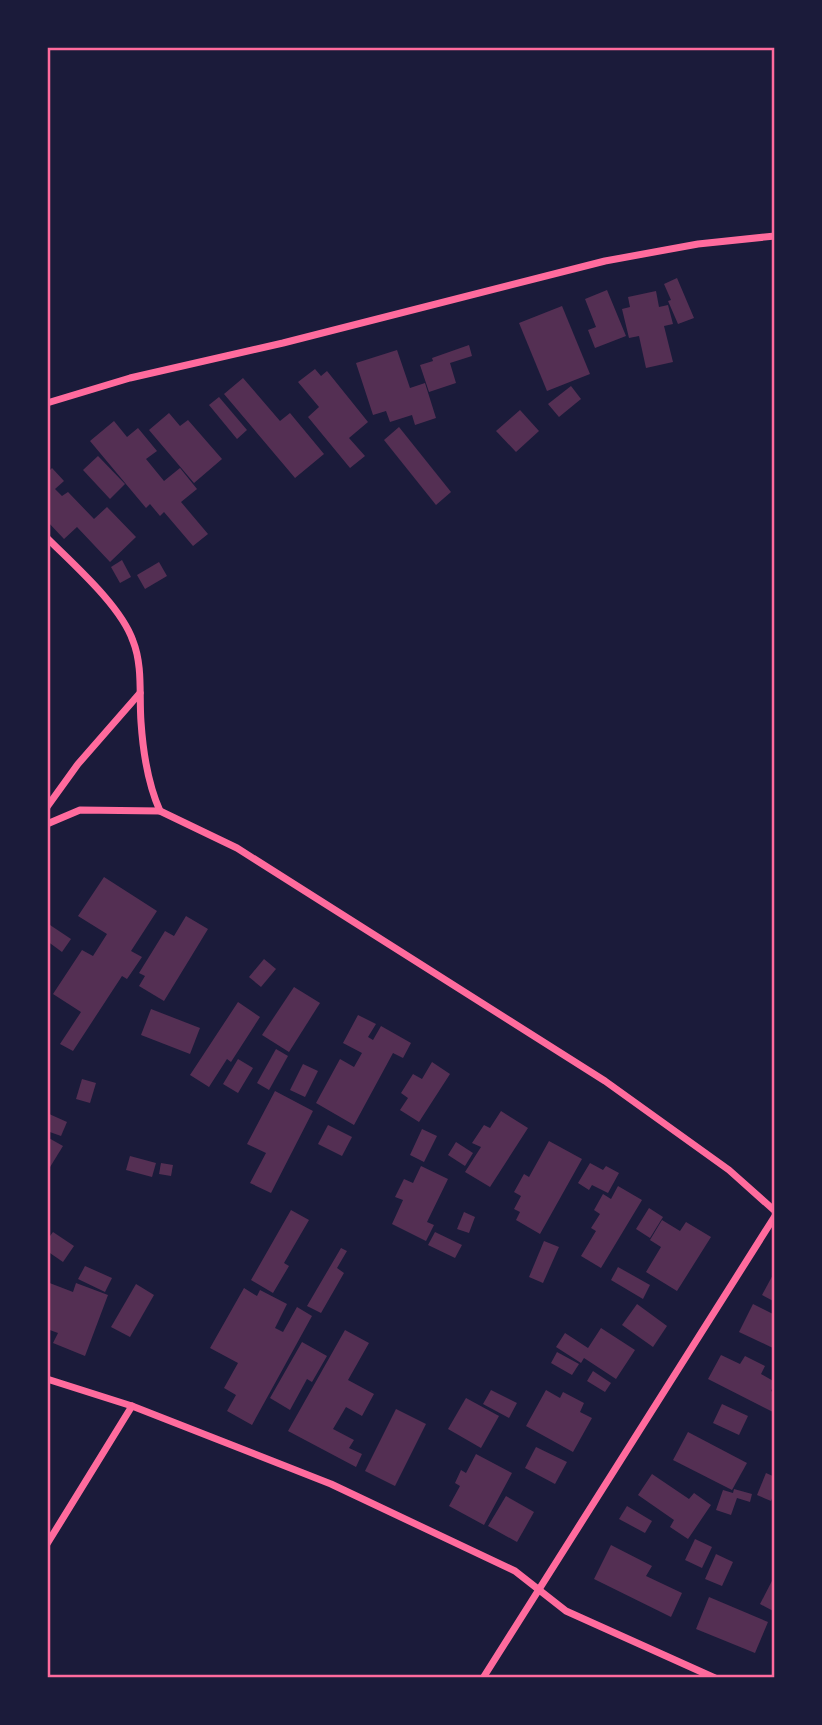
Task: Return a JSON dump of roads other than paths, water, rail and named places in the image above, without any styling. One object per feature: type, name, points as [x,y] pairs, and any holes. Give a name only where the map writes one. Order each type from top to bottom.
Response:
[{"type":"street","points":[[47,403],[130,378],[283,344],[606,261],[698,243],[775,236]]},
{"type":"street","points":[[47,538],[124,623],[134,642],[139,666],[141,723],[151,790],[160,811]]},
{"type":"street","points":[[47,807],[78,764],[140,693]]},
{"type":"street","points":[[47,824],[80,810],[160,811],[237,848],[605,1081],[729,1170],[775,1213],[541,1589],[482,1678]]},
{"type":"street","points":[[47,1379],[132,1406],[331,1484],[515,1571],[566,1611],[715,1678]]},
{"type":"street","points":[[47,1544],[132,1406]]}]
